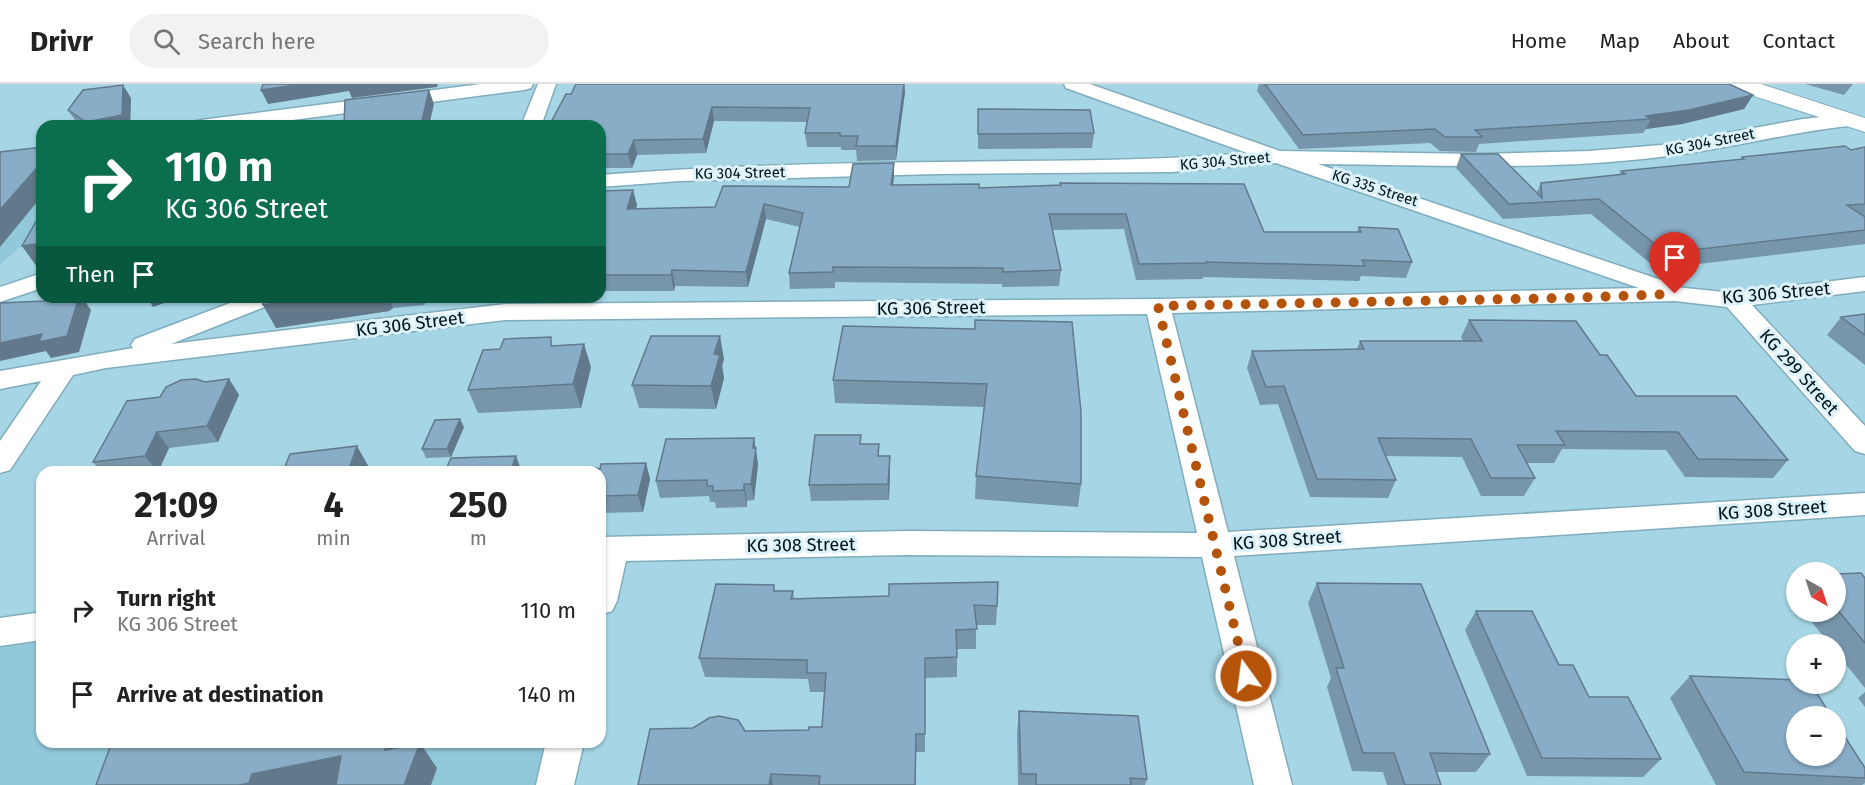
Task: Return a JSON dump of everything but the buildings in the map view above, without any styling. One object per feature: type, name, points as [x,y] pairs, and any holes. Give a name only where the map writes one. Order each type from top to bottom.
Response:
[{"type":"street","points":[[247,120],[524,84]]},
{"type":"street","points":[[533,120],[548,84]]},
{"type":"street","name":"KG 335 Street","points":[[1074,84],[1278,157],[1474,221],[1675,294]]},
{"type":"street","points":[[1740,84],[1856,122]]},
{"type":"street","name":"KG 304 Street","points":[[606,181],[680,175],[936,168],[1172,166],[1278,157],[1481,160],[1589,157],[1661,152],[1803,124],[1856,122]]},
{"type":"street","points":[[0,295],[36,282]]},
{"type":"street","name":"KG 306 Street","points":[[0,380],[106,360],[505,312],[1158,306],[1675,294],[1734,300],[1865,284]]},
{"type":"street","name":"KG 299 Street","points":[[1734,300],[1865,444]]},
{"type":"street","points":[[106,360],[253,303]]},
{"type":"street","points":[[1158,306],[1213,545],[1273,785]]},
{"type":"street","points":[[0,463],[64,368]]},
{"type":"street","name":"KG 308 Street","points":[[607,549],[907,543],[1213,545],[1865,504]]},
{"type":"street","points":[[0,632],[36,627]]},
{"type":"street","points":[[555,785],[564,748]]},
{"type":"shaded area","points":[[36,160],[36,232],[0,265],[0,163]]},
{"type":"shaded area","points":[[36,628],[36,748],[561,748],[550,785],[0,785],[0,633]]},
{"type":"route","points":[[1246,676],[1158,306],[1675,294]]}]
